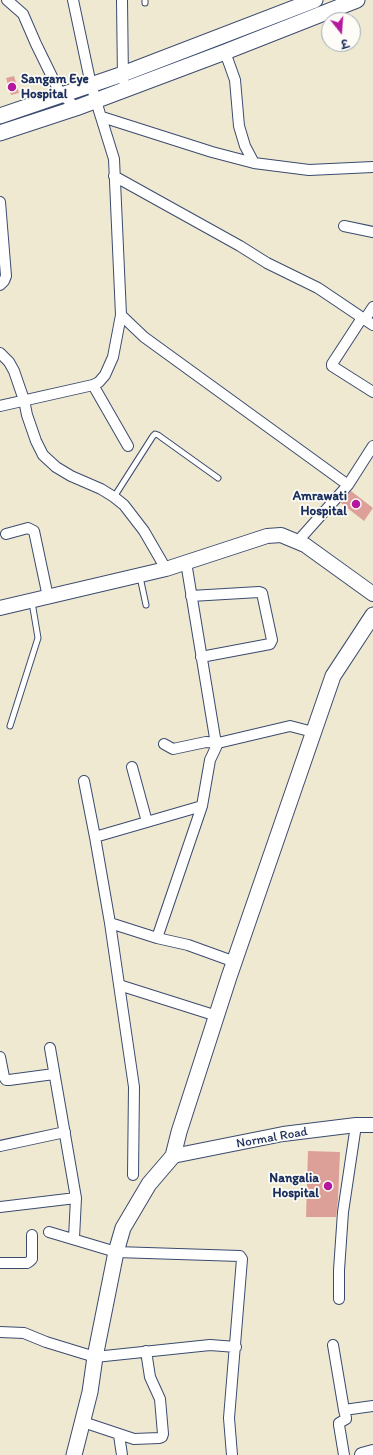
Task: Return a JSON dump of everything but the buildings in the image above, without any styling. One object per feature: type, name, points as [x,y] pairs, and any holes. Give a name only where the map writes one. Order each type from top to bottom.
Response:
[{"type":"main road","points":[[0,116],[122,74],[292,5],[316,0]]},
{"type":"main road","points":[[0,133],[76,108],[357,0]]},
{"type":"main road","points":[[0,608],[166,569],[267,536],[281,535],[305,545],[373,594]]},
{"type":"main road","points":[[74,1455],[90,1392],[95,1357],[116,1252],[124,1228],[149,1184],[173,1156],[178,1132],[333,676],[373,615]]},
{"type":"main road","name":"Normal Road","points":[[173,1156],[283,1134],[356,1125],[373,1125]]},
{"type":"main road","points":[[362,1455],[373,1452]]},
{"type":"street","points":[[7,0],[23,14],[59,91],[76,108]]},
{"type":"street","points":[[0,406],[93,385],[99,382],[105,375],[113,357],[121,315],[114,159],[91,85],[73,0]]},
{"type":"street","points":[[122,0],[123,90]]},
{"type":"street","points":[[291,26],[292,5]]},
{"type":"street","points":[[225,52],[235,80],[239,126],[245,146],[254,163]]},
{"type":"street","points":[[102,117],[212,152],[254,163],[309,170],[373,167]]},
{"type":"street","points":[[114,176],[240,246],[267,263],[318,288],[367,321]]},
{"type":"street","points":[[0,202],[6,276],[4,282],[0,285]]},
{"type":"street","points":[[344,226],[373,232]]},
{"type":"street","points":[[373,307],[367,321],[332,364],[332,366],[373,392]]},
{"type":"street","points":[[121,315],[144,337],[348,485]]},
{"type":"street","points":[[0,353],[9,362],[14,371],[24,400],[27,416],[36,442],[43,455],[56,467],[66,473],[101,489],[114,497],[134,517],[166,569]]},
{"type":"street","points":[[93,385],[128,446]]},
{"type":"street","points":[[298,541],[348,485],[373,446]]},
{"type":"street","points":[[6,534],[28,528],[34,531],[48,597]]},
{"type":"street","points":[[186,562],[215,738],[218,743]]},
{"type":"street","points":[[192,596],[260,592],[263,595],[272,640],[270,644],[201,657]]},
{"type":"street","points":[[164,744],[173,749],[206,742],[218,743],[290,726],[313,732]]},
{"type":"street","points":[[157,938],[202,806],[210,760],[218,743]]},
{"type":"street","points":[[132,767],[147,822]]},
{"type":"street","points":[[84,781],[110,922],[134,1087],[133,1175]]},
{"type":"street","points":[[95,837],[202,806]]},
{"type":"street","points":[[110,922],[235,962]]},
{"type":"street","points":[[119,985],[217,1016]]},
{"type":"street","points":[[50,1048],[76,1198],[74,1238]]},
{"type":"street","points":[[0,1058],[6,1080],[54,1074]]},
{"type":"street","points":[[339,1300],[339,1270],[343,1212],[356,1125]]},
{"type":"street","points":[[0,1146],[65,1132]]},
{"type":"street","points":[[0,1207],[76,1198]]},
{"type":"street","points":[[49,1232],[74,1238],[116,1252],[240,1256],[242,1263],[229,1418],[232,1455]]},
{"type":"street","points":[[0,1263],[27,1263],[30,1261],[32,1258],[32,1235]]},
{"type":"street","points":[[0,1332],[24,1333],[46,1342],[95,1357],[210,1345],[236,1347]]},
{"type":"street","points":[[333,1345],[346,1420],[340,1422],[339,1424],[344,1455]]},
{"type":"street","points":[[83,1422],[134,1439],[162,1437],[160,1399],[150,1377],[146,1351]]},
{"type":"street","points":[[344,1410],[373,1406]]},
{"type":"street","points":[[119,1435],[122,1455]]},
{"type":"lane","points":[[114,497],[155,434],[218,478]]},
{"type":"lane","points":[[140,575],[146,605]]},
{"type":"lane","points":[[10,726],[38,638],[32,601]]},
{"type":"place","name":"Sangam Eye Hospital","points":[[12,87]]},
{"type":"place","name":"Amrawati Hospital","points":[[356,504]]},
{"type":"place","name":"Nangalia Hospital","points":[[328,1186]]}]
